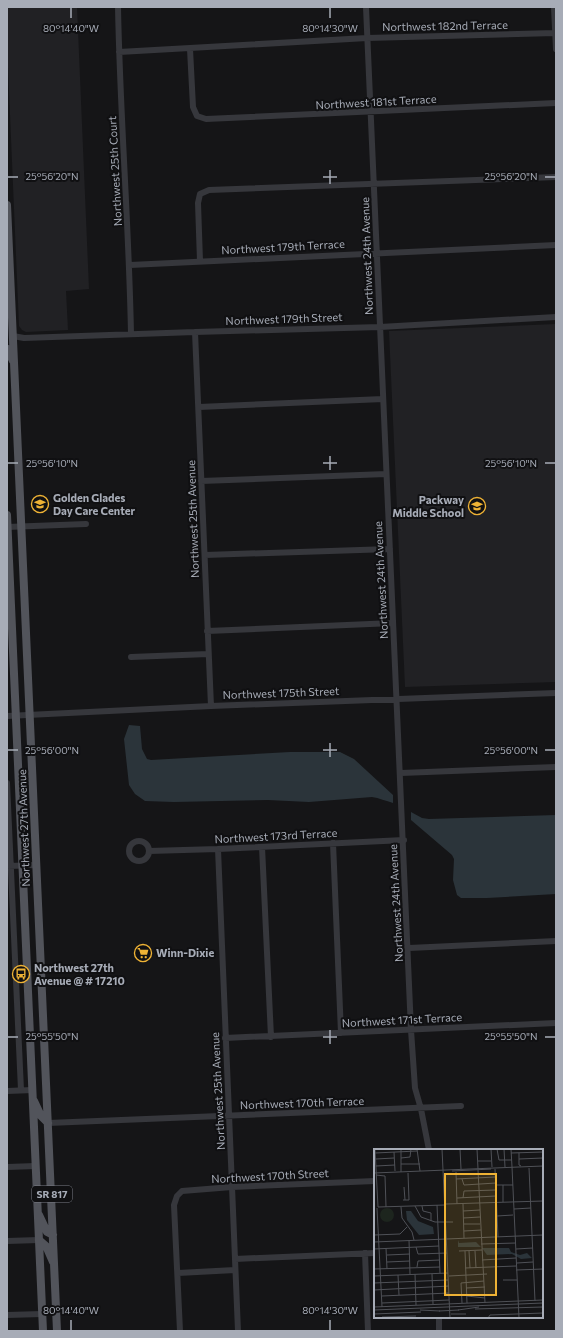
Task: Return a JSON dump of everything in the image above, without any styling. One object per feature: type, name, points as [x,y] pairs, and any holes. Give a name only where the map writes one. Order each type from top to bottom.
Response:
[{"type":"main road","name":"Northwest 27th Avenue","points":[[7,205],[10,335],[14,363],[22,527],[57,1331]]},
{"type":"main road","points":[[7,349],[14,363]]},
{"type":"main road","name":"Northwest 27th Avenue","points":[[7,515],[11,716],[22,866],[43,1331]]},
{"type":"main road","points":[[28,994],[43,994]]},
{"type":"main road","points":[[33,1094],[41,1116],[48,1124]]},
{"type":"main road","points":[[38,1212],[47,1232],[53,1235]]},
{"type":"main road","points":[[39,1240],[46,1246],[54,1264]]},
{"type":"street","name":"Northwest 25th Court","points":[[118,7],[130,265],[131,334]]},
{"type":"street","name":"Northwest 24th Avenue","points":[[366,7],[386,474],[409,948],[411,1030],[415,1088],[421,1109],[429,1149]]},
{"type":"street","points":[[554,7],[556,49]]},
{"type":"street","name":"Northwest 182nd Terrace","points":[[119,52],[367,38],[555,34]]},
{"type":"street","name":"Northwest 181st Terrace","points":[[190,49],[193,107],[197,116],[206,119],[556,103]]},
{"type":"street","points":[[200,261],[198,203],[200,194],[210,190],[556,177]]},
{"type":"street","name":"Northwest 179th Terrace","points":[[130,265],[556,245]]},
{"type":"street","name":"Northwest 179th Street","points":[[10,335],[24,338],[380,327],[556,317]]},
{"type":"street","name":"Northwest 25th Avenue","points":[[195,332],[211,706]]},
{"type":"street","points":[[199,407],[383,399]]},
{"type":"street","points":[[201,481],[386,474]]},
{"type":"street","points":[[7,527],[86,524]]},
{"type":"street","points":[[205,555],[390,549]]},
{"type":"street","points":[[207,631],[393,623]]},
{"type":"street","points":[[131,657],[208,654]]},
{"type":"street","name":"Northwest 175th Street","points":[[11,716],[211,706],[556,693]]},
{"type":"street","points":[[401,774],[556,767]]},
{"type":"street","points":[[7,783],[9,866],[21,1090]]},
{"type":"street","name":"Northwest 173rd Terrace","points":[[149,851],[404,840]]},
{"type":"street","points":[[333,843],[341,1034]]},
{"type":"street","points":[[262,846],[271,1037]]},
{"type":"street","name":"Northwest 25th Avenue","points":[[218,849],[238,1331]]},
{"type":"street","points":[[9,866],[37,865]]},
{"type":"street","points":[[409,948],[556,941]]},
{"type":"street","name":"Northwest 171st Terrace","points":[[225,1038],[341,1034],[556,1023]]},
{"type":"street","points":[[7,1091],[21,1090],[33,1094]]},
{"type":"street","name":"Northwest 170th Terrace","points":[[48,1124],[421,1109],[461,1106]]},
{"type":"street","points":[[7,1167],[36,1166]]},
{"type":"street","name":"Northwest 170th Street","points":[[178,1274],[174,1205],[177,1196],[182,1191],[232,1187],[374,1181]]},
{"type":"street","points":[[7,1241],[39,1240]]},
{"type":"street","points":[[235,1259],[374,1252]]},
{"type":"street","points":[[365,1253],[368,1331]]},
{"type":"street","points":[[180,1331],[178,1274],[235,1270]]},
{"type":"street","points":[[7,1315],[42,1314]]},
{"type":"street","points":[[439,1318],[439,1331]]},
{"type":"shaded area","points":[[7,7],[77,7],[89,289],[66,291],[68,330],[26,332],[19,326],[7,44]]},
{"type":"shaded area","name":"Packway Middle School","points":[[556,324],[556,682],[405,687],[389,331]]},
{"type":"shaded area","points":[[129,725],[140,726],[142,749],[147,759],[151,760],[290,752],[340,752],[354,759],[393,795],[393,803],[372,797],[309,802],[268,800],[174,802],[145,801],[135,794],[129,785],[124,739]]},
{"type":"shaded area","points":[[411,812],[422,818],[429,819],[556,815],[556,894],[461,898],[457,895],[453,880],[454,859],[452,855],[411,820]]},
{"type":"place","name":"Golden Glades Day Care Center","points":[[40,504]]},
{"type":"place","name":"Packway Middle School","points":[[477,506]]},
{"type":"place","name":"Winn-Dixie","points":[[143,953]]},
{"type":"place","name":"Northwest 27th Avenue @ # 17210","points":[[21,974]]}]
